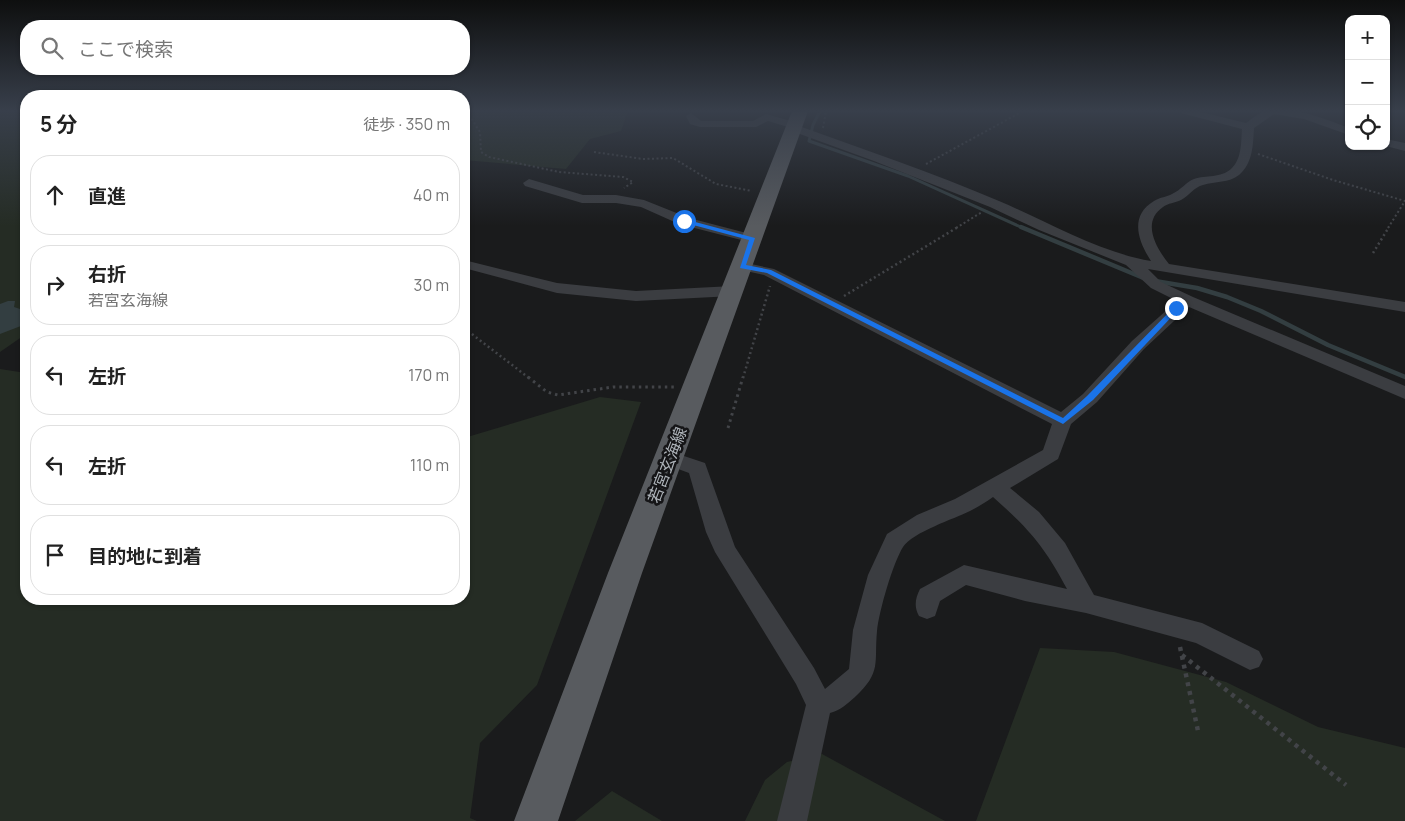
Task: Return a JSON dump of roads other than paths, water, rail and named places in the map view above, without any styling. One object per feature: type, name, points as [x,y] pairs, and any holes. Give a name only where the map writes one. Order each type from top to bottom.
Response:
[{"type":"main road","name":"若宮玄海線","points":[[536,821],[622,582],[785,149]]},
{"type":"street","points":[[860,149],[1131,262],[1405,307]]},
{"type":"street","points":[[1166,269],[1144,235],[1144,220],[1149,210],[1164,201],[1178,196],[1199,181],[1221,179],[1232,174],[1237,170],[1248,149]]},
{"type":"street","points":[[528,183],[582,199],[616,199],[644,204],[684,221],[753,239]]},
{"type":"street","points":[[1131,262],[1138,271],[1156,285],[1187,300],[1405,393]]},
{"type":"street","points":[[470,266],[558,288],[636,296],[769,272],[1063,421]]},
{"type":"street","points":[[819,704],[833,700],[860,676],[864,656],[865,630],[880,575],[895,540],[925,521],[963,505],[1051,454],[1063,421],[1090,398],[1138,346],[1187,300]]},
{"type":"street","points":[[670,458],[698,468],[717,532],[726,552],[805,676],[819,704],[792,821]]},
{"type":"street","points":[[995,487],[1031,518],[1057,549],[1086,603]]},
{"type":"street","points":[[927,610],[928,596],[964,575],[1025,591],[1086,603],[1202,634],[1250,659]]},
{"type":"waterway","points":[[833,149],[908,176],[1023,228]]},
{"type":"waterway","points":[[1021,227],[1146,279]]},
{"type":"waterway","points":[[1155,281],[1197,288],[1227,297],[1261,311],[1328,345],[1405,377]]}]
